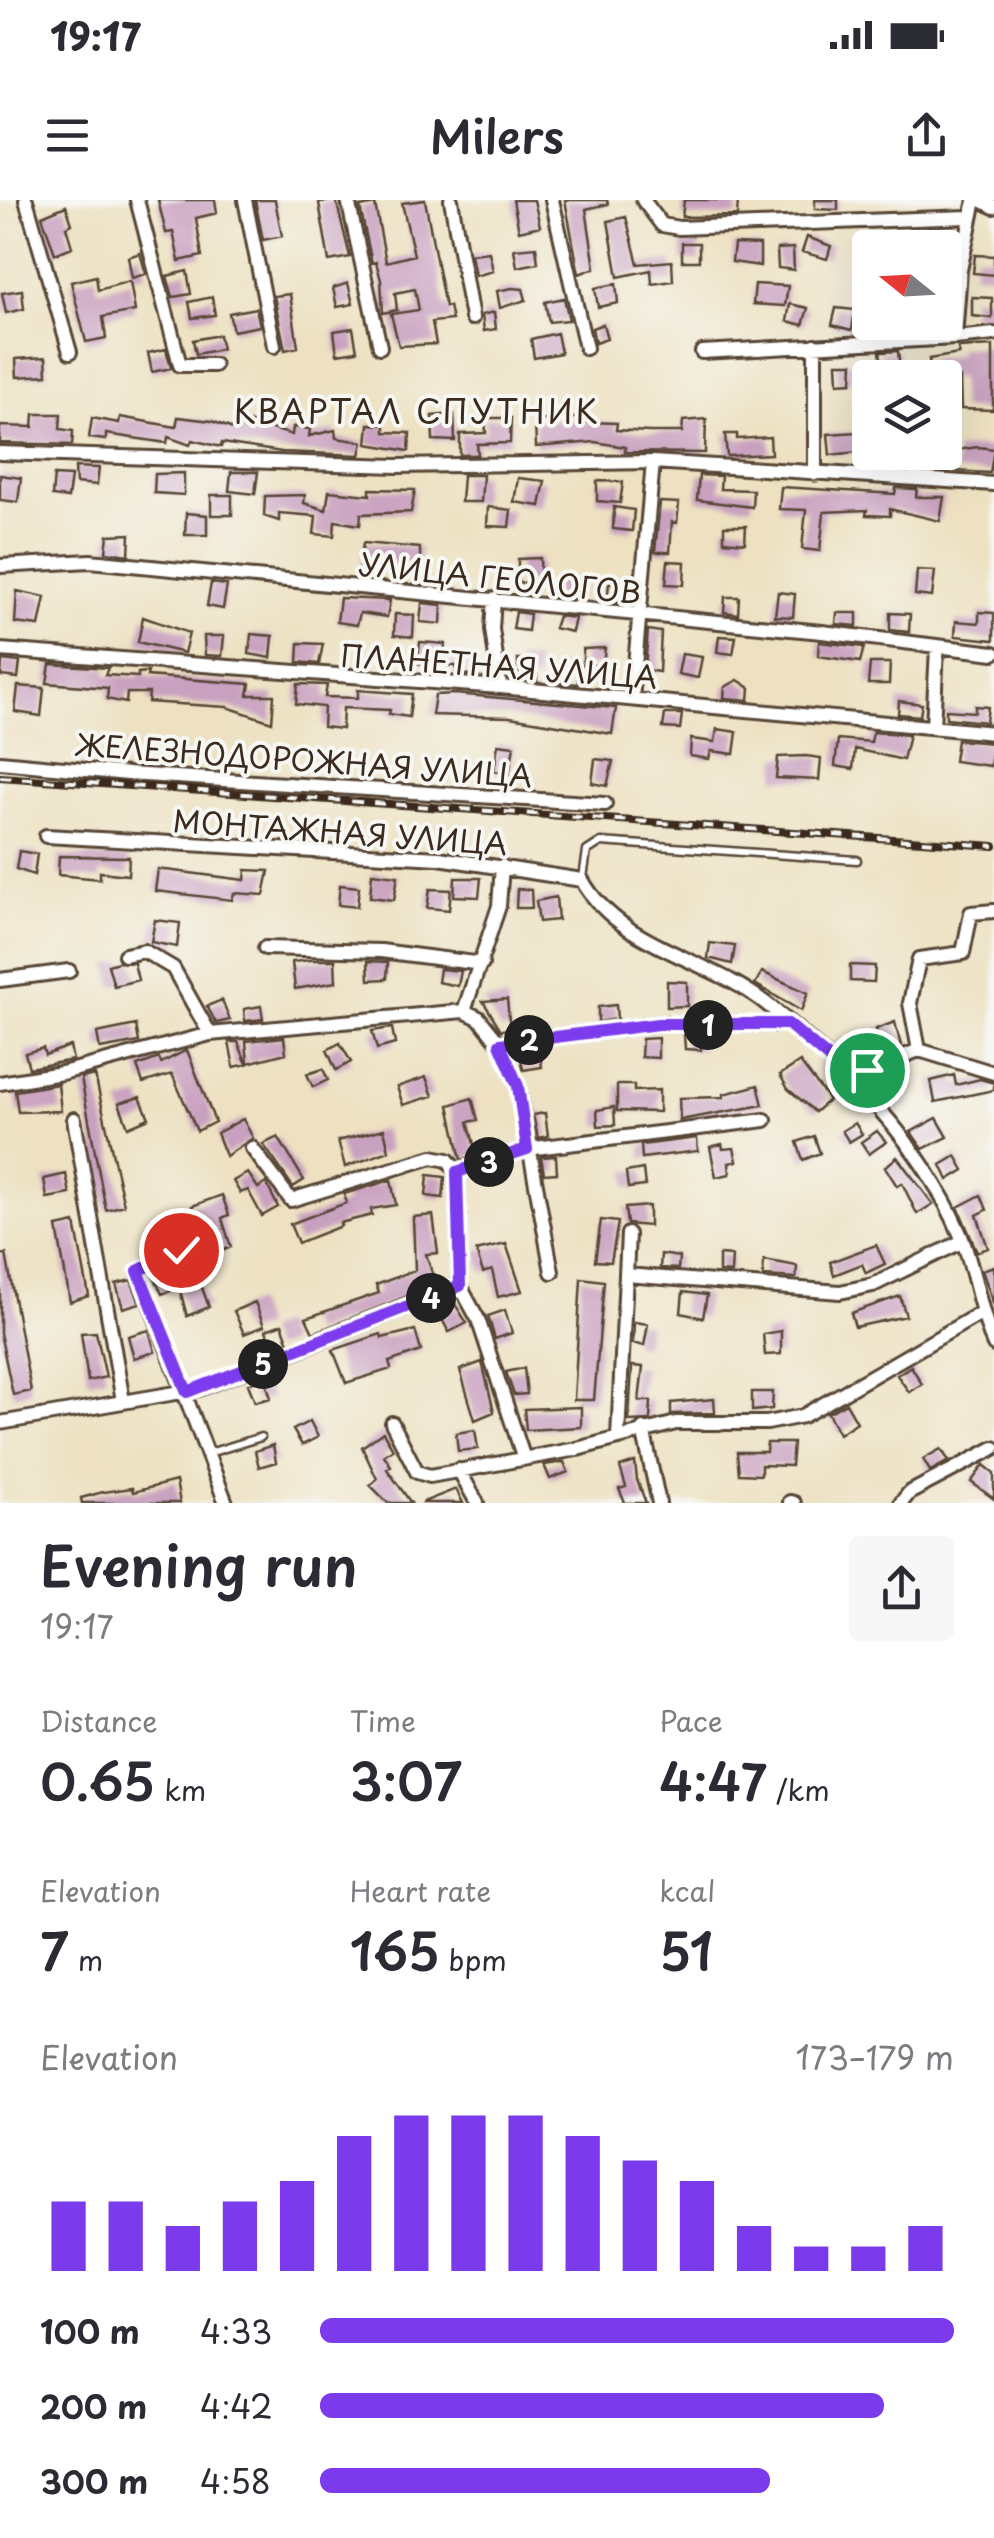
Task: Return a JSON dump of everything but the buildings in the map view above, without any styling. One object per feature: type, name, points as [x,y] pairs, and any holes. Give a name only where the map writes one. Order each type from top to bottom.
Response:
[{"type":"street","points":[[26,200],[70,352]]},
{"type":"street","points":[[137,200],[180,365],[214,365]]},
{"type":"street","points":[[244,200],[274,346]]},
{"type":"street","points":[[348,200],[380,347]]},
{"type":"street","points":[[452,200],[472,318]]},
{"type":"street","points":[[552,200],[586,348]]},
{"type":"street","points":[[643,200],[662,225],[679,228],[968,217]]},
{"type":"street","points":[[962,273],[968,217],[978,200],[994,207]]},
{"type":"street","points":[[962,337],[994,334]]},
{"type":"street","points":[[702,352],[920,340]]},
{"type":"street","points":[[815,346],[815,474]]},
{"type":"street","points":[[0,453],[397,466],[653,462],[994,484]]},
{"type":"street","points":[[632,699],[653,462]]},
{"type":"street","name":"УЛИЦА ГЕОЛОГОВ","points":[[0,566],[90,561],[822,632],[994,653]]},
{"type":"street","points":[[494,600],[492,629],[500,687]]},
{"type":"street","points":[[933,727],[937,648]]},
{"type":"street","name":"ПЛАНЕТНАЯ УЛИЦА","points":[[0,650],[500,687],[994,733]]},
{"type":"street","name":"ЖЕЛЕЗНОДОРОЖНАЯ УЛИЦА","points":[[0,762],[424,795],[604,804]]},
{"type":"street","name":"МОНТАЖНАЯ УЛИЦА","points":[[46,836],[439,858],[582,880]]},
{"type":"street","points":[[464,1011],[500,906],[502,866]]},
{"type":"street","points":[[582,880],[590,897],[627,928],[766,1003],[851,1077],[936,1181],[963,1241],[981,1313],[994,1345]]},
{"type":"street","points":[[920,1050],[910,1018],[914,968],[927,956],[963,952],[970,913],[994,912]]},
{"type":"street","points":[[264,948],[381,952],[482,964]]},
{"type":"street","points":[[124,955],[144,951],[173,968],[210,1034]]},
{"type":"street","points":[[0,980],[68,971]]},
{"type":"street","points":[[0,1084],[210,1034],[464,1011],[479,1018],[500,1044],[518,1086],[552,1272]]},
{"type":"street","points":[[500,1044],[658,1024],[788,1024]]},
{"type":"street","points":[[851,1077],[920,1050],[994,1074]]},
{"type":"street","points":[[74,1119],[124,1401]]},
{"type":"street","points":[[457,1172],[527,1149],[765,1120]]},
{"type":"street","points":[[252,1148],[291,1200],[432,1157],[448,1160],[457,1172],[460,1286],[478,1320],[523,1456]]},
{"type":"street","points":[[618,1437],[628,1234]]},
{"type":"street","points":[[626,1275],[840,1292],[873,1285],[963,1241]]},
{"type":"street","points":[[181,1250],[138,1271],[226,1503]]},
{"type":"street","points":[[0,1423],[187,1392],[460,1286]]},
{"type":"street","points":[[392,1424],[416,1472],[430,1476],[577,1449],[643,1429],[803,1416],[981,1313]]},
{"type":"street","points":[[643,1429],[659,1503]]},
{"type":"street","points":[[900,1503],[909,1494],[994,1448]]},
{"type":"street","points":[[460,1470],[477,1503]]},
{"type":"lane","points":[[582,880],[587,851],[601,842],[857,860]]},
{"type":"lane","points":[[209,1453],[262,1438]]},
{"type":"railway","points":[[0,777],[994,846]]},
{"type":"district","name":"КВАРТАЛ СПУТНИК","points":[[417,411]]},
{"type":"route","points":[[181,1250],[138,1271],[187,1392],[460,1286],[457,1172],[527,1149],[518,1086],[500,1044],[658,1024],[788,1024],[851,1077],[867,1070]]}]
